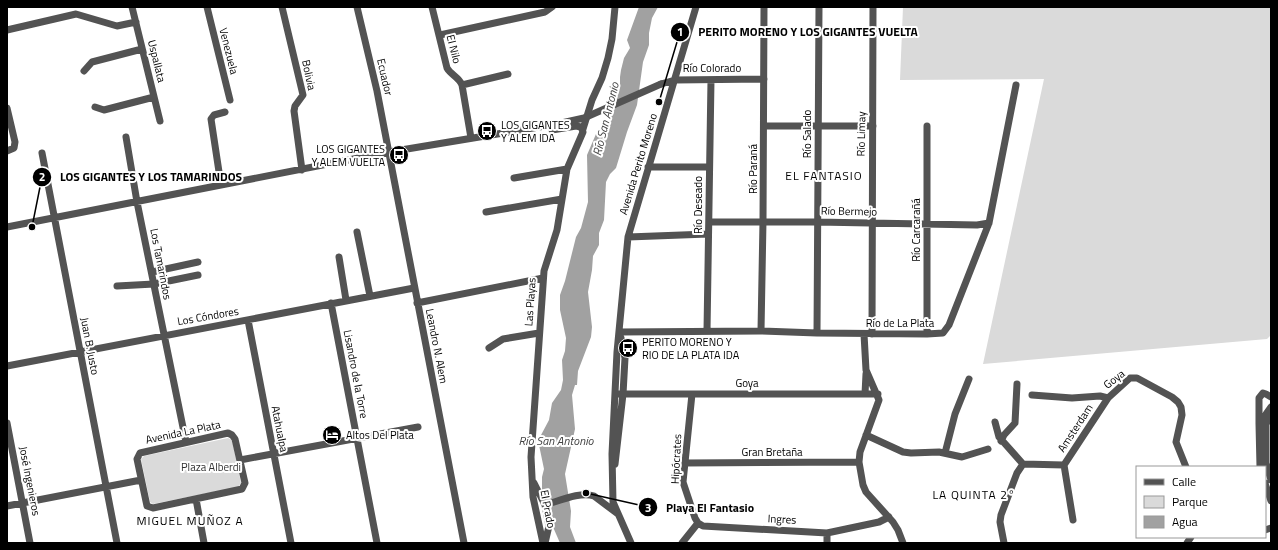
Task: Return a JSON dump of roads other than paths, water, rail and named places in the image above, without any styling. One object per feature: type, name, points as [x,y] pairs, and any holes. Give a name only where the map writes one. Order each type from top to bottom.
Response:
[{"type":"street","name":"Uspallata","points":[[132,7],[160,121]]},
{"type":"street","name":"Venezuela","points":[[207,7],[230,100]]},
{"type":"street","name":"Bolivia","points":[[282,7],[303,95],[294,111],[302,170]]},
{"type":"street","name":"Ecuador","points":[[357,7],[377,91],[388,152]]},
{"type":"street","name":"El Nilo","points":[[432,7],[447,68],[449,72],[458,78],[462,85]]},
{"type":"street","points":[[440,35],[545,12],[552,7]]},
{"type":"street","name":"Las Playas","points":[[532,479],[530,457],[544,271],[557,230],[567,170],[583,130],[592,100],[602,78],[608,58],[612,39],[615,7]]},
{"type":"street","name":"Avenida Perito Moreno","points":[[631,543],[613,502],[613,475],[617,455],[619,394],[625,358],[620,332],[628,237],[696,7]]},
{"type":"street","name":"Río Paraná","points":[[761,331],[764,7]]},
{"type":"street","name":"Río Salado","points":[[817,333],[819,7]]},
{"type":"street","name":"Río Limay","points":[[865,394],[872,223],[873,7]]},
{"type":"street","points":[[7,30],[76,14],[117,26],[136,22]]},
{"type":"street","points":[[84,71],[92,62],[142,49]]},
{"type":"street","points":[[471,138],[462,85],[508,74]]},
{"type":"street","name":"Río Colorado","points":[[527,129],[584,118],[661,84],[675,80],[764,79]]},
{"type":"street","name":"Río Deseado","points":[[707,331],[711,80]]},
{"type":"street","name":"Río de La Plata","points":[[620,332],[761,331],[868,334],[943,333],[948,329],[989,223],[1016,85]]},
{"type":"street","points":[[95,108],[104,110],[154,96]]},
{"type":"street","points":[[7,108],[15,142],[14,148],[7,151]]},
{"type":"street","points":[[221,186],[211,119],[214,115],[225,112]]},
{"type":"street","points":[[7,227],[54,219],[388,152],[471,138],[527,129],[540,131],[576,126],[581,127],[583,130]]},
{"type":"street","points":[[764,126],[873,126]]},
{"type":"street","name":"Río Carcarañá","points":[[927,126],[927,334]]},
{"type":"street","name":"Los Tamarindos","points":[[126,137],[137,202],[186,442]]},
{"type":"street","name":"Leandro N. Alem","points":[[388,152],[464,543]]},
{"type":"street","name":"Juan B. Justo","points":[[42,153],[117,543]]},
{"type":"street","points":[[648,166],[709,167]]},
{"type":"street","points":[[514,178],[567,170]]},
{"type":"street","points":[[486,212],[562,199]]},
{"type":"street","name":"Río Bermejo","points":[[709,222],[763,221],[977,225],[989,223]]},
{"type":"street","points":[[357,232],[370,296]]},
{"type":"street","points":[[628,237],[708,234]]},
{"type":"street","points":[[339,257],[346,300]]},
{"type":"street","points":[[152,272],[198,262]]},
{"type":"street","points":[[117,286],[154,284],[198,275]]},
{"type":"street","points":[[417,303],[543,278]]},
{"type":"street","name":"Los Cóndores","points":[[7,366],[414,288]]},
{"type":"street","name":"Lisandro de la Torre","points":[[331,303],[377,543]]},
{"type":"street","name":"Atahualpa","points":[[248,320],[291,543]]},
{"type":"street","points":[[489,348],[503,339],[539,334]]},
{"type":"street","points":[[866,370],[869,380],[878,394],[879,404],[859,456],[863,485],[866,492],[889,517],[898,530],[902,543]]},
{"type":"street","name":"Goya","points":[[1032,395],[1072,398],[1100,396],[1108,398],[1130,378],[1134,377],[1172,397],[1181,407],[1182,415],[1176,442],[1186,466]]},
{"type":"street","points":[[945,453],[955,414],[969,379]]},
{"type":"street","points":[[1001,441],[1004,435],[1015,423],[1016,384]]},
{"type":"street","points":[[1260,466],[1259,398],[1263,393],[1271,397]]},
{"type":"street","name":"Goya","points":[[619,394],[878,394]]},
{"type":"street","name":"Hipócrates","points":[[692,394],[683,482],[698,523]]},
{"type":"street","name":"Amsterdam","points":[[1073,520],[1064,466],[1108,398]]},
{"type":"street","points":[[1259,424],[1271,407]]},
{"type":"street","points":[[1271,415],[1266,424],[1266,463],[1271,480]]},
{"type":"street","points":[[995,422],[1001,441],[1023,464],[1064,466]]},
{"type":"street","name":"José Ingenieros","points":[[7,423],[30,543]]},
{"type":"street","points":[[240,460],[418,427]]},
{"type":"street","name":"Avenida La Plata","points":[[228,433],[235,439],[240,460],[245,483],[242,489],[153,508],[148,507],[146,503],[137,459],[140,453],[228,433]]},
{"type":"street","points":[[866,436],[907,453],[934,452],[962,457],[988,449]]},
{"type":"street","name":"Gran Bretaña","points":[[685,463],[859,462]]},
{"type":"street","points":[[1004,543],[1000,522],[1001,515],[1017,473],[1023,464]]},
{"type":"street","points":[[532,479],[545,505],[549,526],[544,543]]},
{"type":"street","name":"El Prado","points":[[532,479],[533,497],[544,543]]},
{"type":"street","points":[[7,506],[141,480]]},
{"type":"street","points":[[1266,486],[1271,501]]},
{"type":"street","points":[[545,505],[583,494],[590,494],[618,514]]},
{"type":"street","points":[[196,499],[204,543]]},
{"type":"street","name":"Ingres","points":[[698,523],[703,526],[827,532],[879,522],[889,517]]},
{"type":"street","points":[[682,543],[698,523]]},
{"type":"street","points":[[827,532],[827,543]]},
{"type":"water","name":"Río San Antonio","points":[[639,7],[658,7],[652,18],[649,33],[649,45],[643,62],[637,105],[616,168],[610,174],[606,182],[604,220],[599,233],[599,245],[593,256],[588,292],[592,327],[591,337],[578,371],[577,385],[575,385],[572,395],[575,429],[565,474],[571,511],[570,527],[576,543],[560,543],[542,493],[542,477],[544,469],[539,445],[540,437],[549,420],[552,403],[561,390],[563,380],[562,360],[565,351],[566,338],[560,310],[560,295],[576,237],[581,228],[588,202],[587,155],[596,134],[602,129],[610,117],[620,88],[620,77],[624,58],[630,48],[627,40]]},
{"type":"place","name":"PERITO MORENO Y LOS GIGANTES VUELTA","points":[[659,102]]},
{"type":"place","name":"LOS GIGANTES Y ALEM IDA","points":[[487,131]]},
{"type":"place","name":"LOS GIGANTES Y ALEM VUELTA","points":[[399,155]]},
{"type":"place","name":"LOS GIGANTES Y LOS TAMARINDOS","points":[[32,227]]},
{"type":"place","name":"PERITO MORENO Y RIO DE LA PLATA IDA","points":[[628,348]]},
{"type":"place","name":"Altos Del Plata","points":[[332,435]]},
{"type":"place","name":"Playa El Fantasio","points":[[586,493]]},
{"type":"district","name":"EL FANTASIO","points":[[824,176]]},
{"type":"district","name":"LA QUINTA 2°","points":[[974,495]]},
{"type":"district","name":"MIGUEL MUÑOZ A","points":[[190,521]]},
{"type":"park label","name":"Plaza Alberdi","points":[[211,467]]}]
